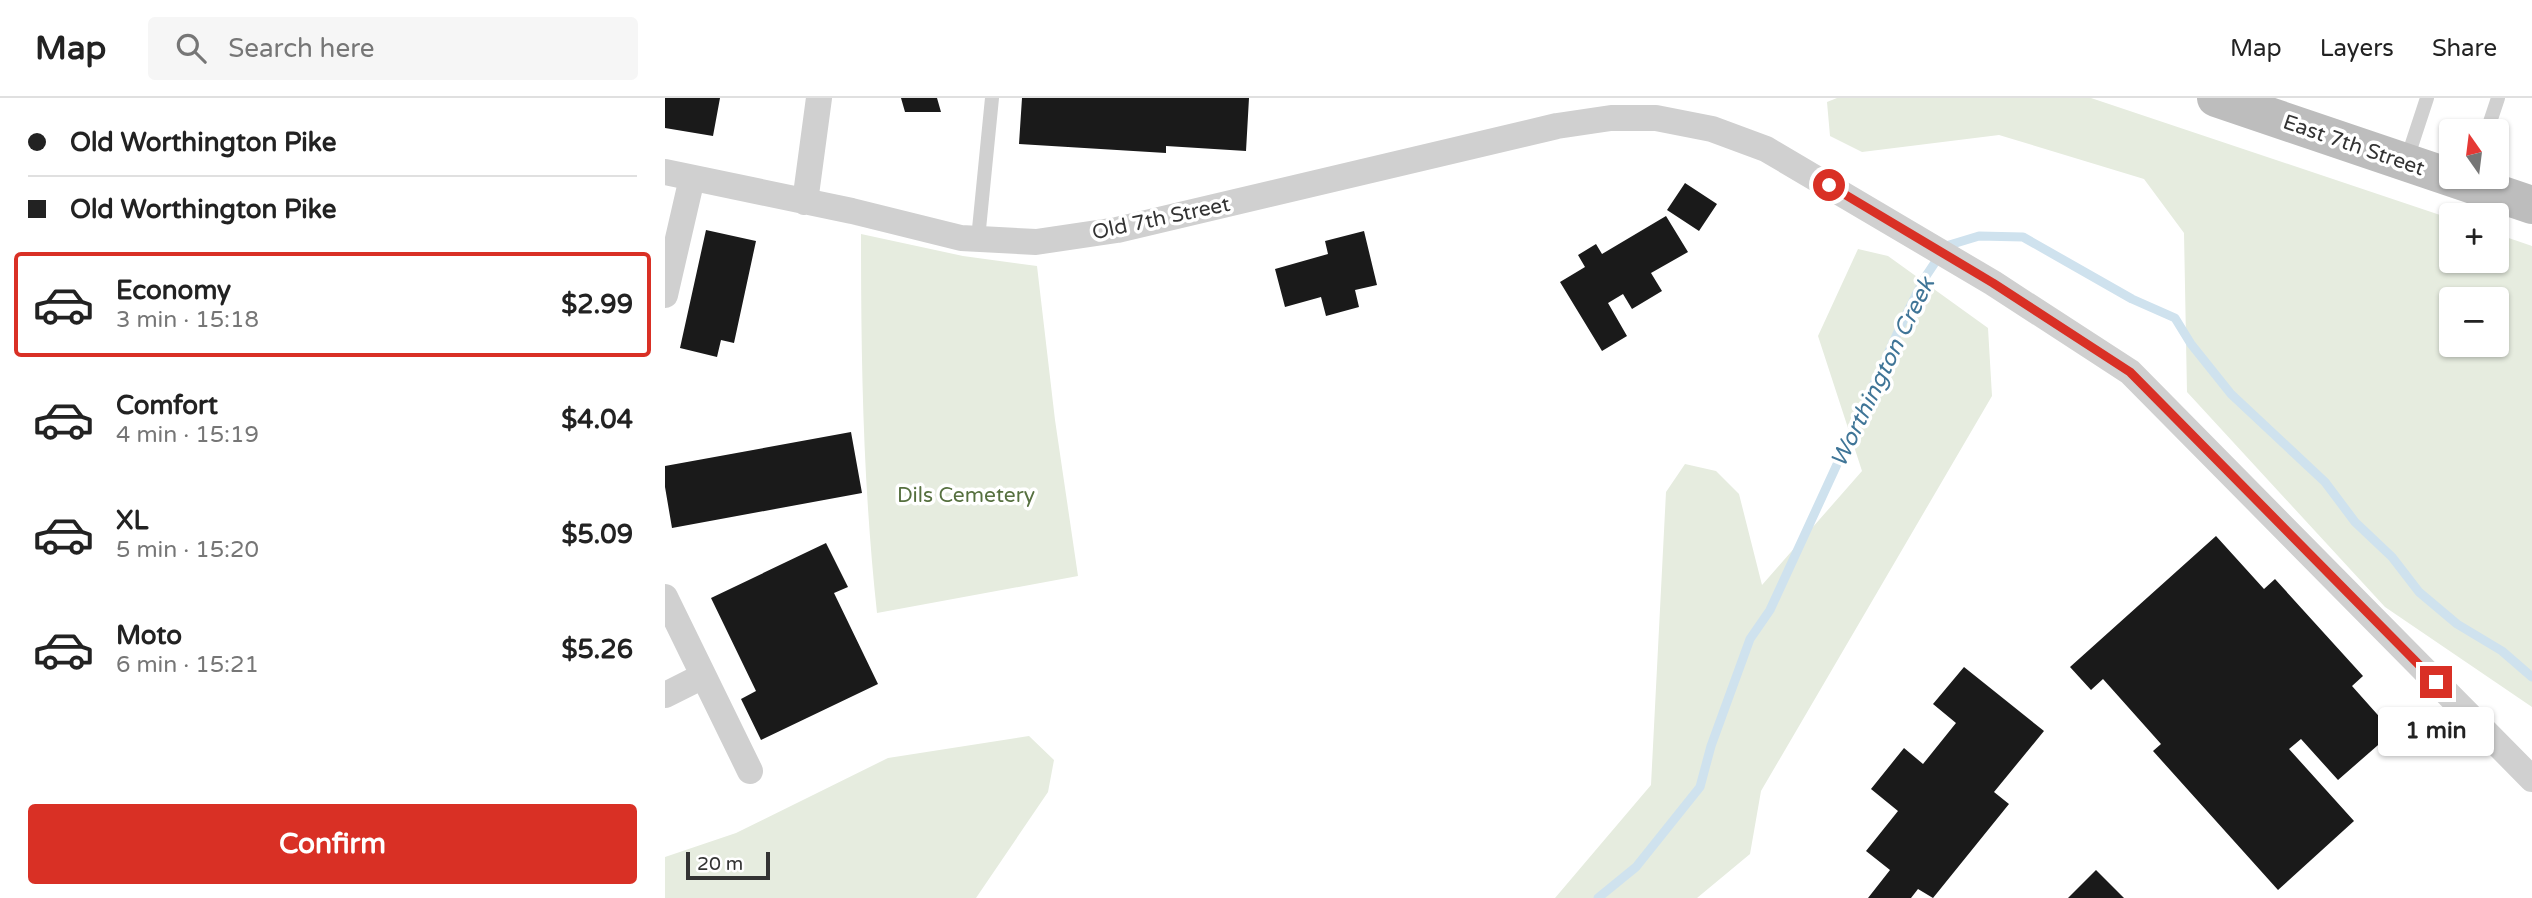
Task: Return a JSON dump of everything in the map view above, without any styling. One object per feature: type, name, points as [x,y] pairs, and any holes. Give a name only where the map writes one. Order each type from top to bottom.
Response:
[{"type":"main road","name":"East 7th Street","points":[[2216,98],[2439,172]]},
{"type":"main road","name":"East 7th Street","points":[[2491,189],[2532,205]]},
{"type":"street","points":[[805,202],[819,98]]},
{"type":"street","name":"Old 7th Street","points":[[665,172],[961,238],[1036,242],[1117,230],[1557,126],[1611,118],[1656,118],[1712,129],[1766,149],[1850,197],[1993,283],[2130,372],[2532,779]]},
{"type":"street","points":[[665,295],[692,178]]},
{"type":"street","points":[[665,597],[750,771]]},
{"type":"street","points":[[665,695],[703,676]]},
{"type":"lane","points":[[978,239],[992,98]]},
{"type":"lane","points":[[2406,163],[2427,98]]},
{"type":"lane","points":[[2491,119],[2498,98]]},
{"type":"green space","points":[[1837,98],[2091,98],[2439,215],[2439,273],[2509,273],[2509,238],[2532,246],[2532,707],[2385,607],[2187,392],[2184,233],[2144,179],[1999,135],[1862,152],[1830,136],[1827,102]]},
{"type":"green space","name":"Dils Cemetery","points":[[861,234],[963,256],[1037,266],[1055,420],[1078,576],[877,613],[864,423]]},
{"type":"green space","points":[[1858,249],[1888,256],[1988,328],[1992,396],[1761,791],[1750,854],[1697,898],[1555,898],[1651,785],[1666,492],[1685,464],[1716,471],[1739,494],[1762,585],[1862,471],[1818,336]]},
{"type":"green space","points":[[1029,736],[1054,760],[1048,792],[976,898],[665,898],[665,857],[736,833],[888,758]]},
{"type":"building","points":[[665,98],[720,98],[713,136],[665,128]]},
{"type":"building","points":[[901,98],[937,98],[941,112],[905,112]]},
{"type":"building","points":[[1022,98],[1249,98],[1246,151],[1166,146],[1166,153],[1019,144]]},
{"type":"building","points":[[1685,183],[1717,204],[1699,231],[1667,210]]},
{"type":"building","points":[[1666,216],[1688,252],[1651,273],[1662,291],[1632,309],[1623,294],[1608,303],[1627,336],[1602,351],[1560,282],[1585,267],[1578,255],[1596,244],[1602,254]]},
{"type":"building","points":[[706,230],[756,241],[734,343],[721,340],[717,357],[680,348]]},
{"type":"building","points":[[1364,231],[1377,285],[1355,290],[1359,307],[1326,316],[1321,297],[1285,307],[1275,269],[1328,254],[1325,241]]},
{"type":"building","points":[[851,432],[862,493],[672,528],[665,487],[665,466]]},
{"type":"building","points":[[2216,536],[2264,589],[2275,579],[2363,676],[2352,686],[2393,732],[2338,780],[2301,739],[2289,749],[2354,821],[2278,890],[2153,751],[2161,744],[2103,679],[2091,690],[2070,667]]},
{"type":"building","points":[[826,543],[848,587],[834,593],[878,684],[761,740],[741,699],[756,691],[711,598]]},
{"type":"building","points":[[1964,667],[2044,731],[1994,792],[2009,804],[1933,898],[1918,889],[1911,898],[1868,898],[1890,870],[1866,851],[1898,811],[1871,789],[1904,748],[1923,764],[1956,723],[1933,704]]},
{"type":"building","points":[[2096,870],[2124,898],[2068,898]]},
{"type":"waterway","name":"Worthington Creek","points":[[1598,898],[1636,867],[1700,787],[1711,746],[1750,639],[1770,610],[1924,279],[1946,246],[1979,236],[2023,237],[2132,299],[2175,318],[2191,344],[2231,394],[2325,482],[2355,522],[2392,557],[2419,592],[2457,624],[2502,651],[2532,677]]},
{"type":"route","points":[[1829,185],[1993,283],[2130,372],[2436,682]]}]
